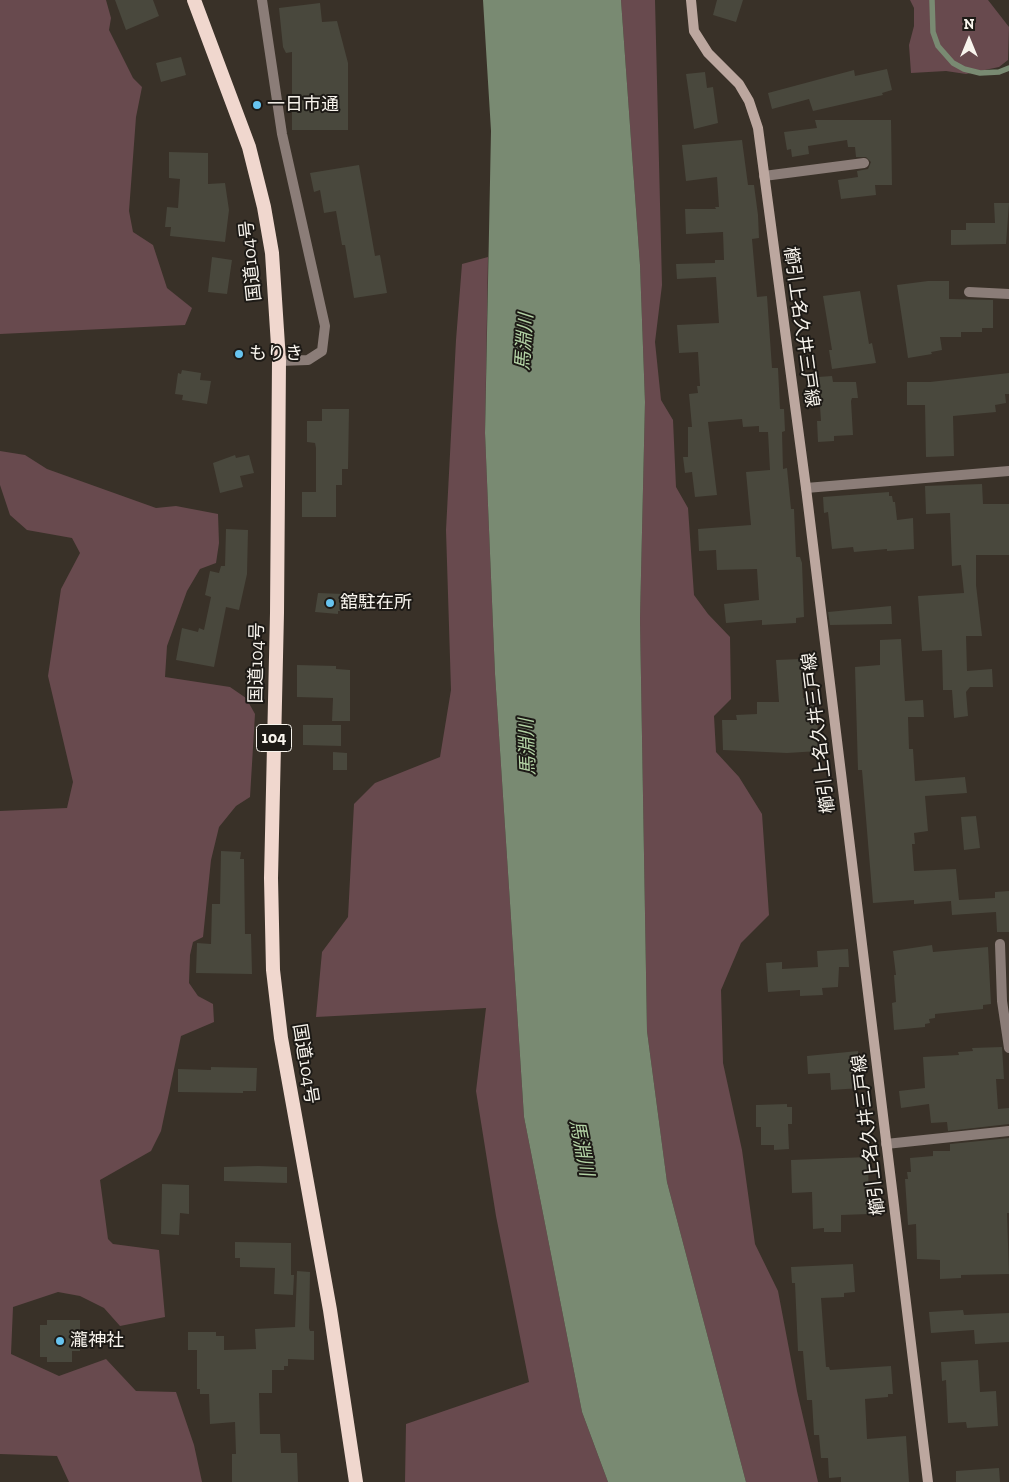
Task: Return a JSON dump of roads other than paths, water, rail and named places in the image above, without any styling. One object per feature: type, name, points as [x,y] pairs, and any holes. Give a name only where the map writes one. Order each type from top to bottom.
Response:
[{"type":"highway","name":"国道104号","points":[[194,0],[248,146],[264,207],[272,253],[279,361],[278,613],[271,878],[273,970],[281,1038],[330,1310],[356,1482]]},
{"type":"main road","name":"櫛引上名久井三戸線","points":[[692,0],[694,31],[708,53],[739,84],[749,101],[758,128],[806,488],[928,1482]]},
{"type":"street","points":[[262,0],[282,134],[325,326],[322,351],[308,360],[279,361]]},
{"type":"street","points":[[764,176],[864,163]]},
{"type":"street","points":[[969,292],[1009,294]]},
{"type":"street","points":[[806,488],[1009,471]]},
{"type":"street","points":[[1000,944],[1002,1001],[1009,1048]]},
{"type":"street","points":[[886,1144],[1009,1131]]},
{"type":"water","name":"馬淵川","points":[[483,0],[621,0],[640,265],[645,402],[640,619],[647,1031],[667,1182],[746,1482],[608,1482],[582,1412],[524,1117],[495,674],[485,433],[491,131]]},
{"type":"waterway","points":[[932,0],[933,32],[938,46],[953,63],[964,69],[980,73],[999,72],[1009,68]]},
{"type":"place","name":"一日市通","points":[[257,105]]},
{"type":"place","name":"もりき","points":[[239,354]]},
{"type":"place","name":"舘駐在所","points":[[330,603]]},
{"type":"place","name":"瀧神社","points":[[60,1341]]}]
